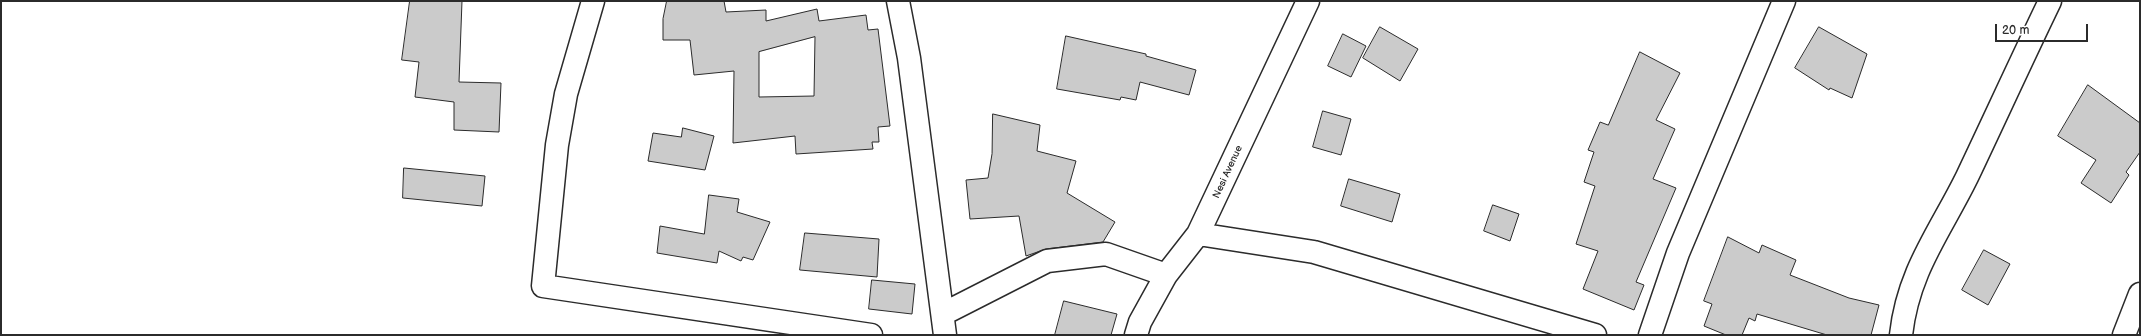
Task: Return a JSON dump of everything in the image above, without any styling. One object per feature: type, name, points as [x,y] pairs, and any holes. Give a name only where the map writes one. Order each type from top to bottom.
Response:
[{"type":"street","points":[[593,1],[566,94],[557,145],[543,286],[871,335]]},
{"type":"street","points":[[898,1],[909,58],[945,335]]},
{"type":"street","name":"Nesi Avenue","points":[[1136,335],[1140,322],[1166,275],[1198,234],[1308,1]]},
{"type":"street","points":[[1650,335],[1678,253],[1784,1]]},
{"type":"street","points":[[1901,335],[1904,310],[1923,257],[1966,178],[2050,1]]},
{"type":"street","points":[[1198,234],[1314,252],[1595,335]]},
{"type":"street","points":[[943,314],[1047,261],[1106,254],[1166,275]]},
{"type":"street","points":[[2124,335],[2140,294]]},
{"type":"building","points":[[410,1],[462,1],[459,82],[501,83],[499,132],[454,130],[454,102],[415,97],[419,62],[402,60]]},
{"type":"building","points":[[667,1],[724,1],[726,12],[766,10],[766,21],[817,9],[819,21],[866,15],[868,30],[878,29],[890,126],[878,127],[879,142],[872,142],[873,149],[796,154],[795,136],[733,143],[734,71],[694,75],[690,40],[663,40],[663,19]],"holes":[[[815,37],[814,96],[759,97],[759,52]]]},
{"type":"building","points":[[1380,27],[1418,49],[1400,81],[1363,58]]},
{"type":"building","points":[[1819,27],[1867,54],[1852,98],[1830,88],[1829,90],[1795,68]]},
{"type":"building","points":[[1343,34],[1366,46],[1351,77],[1328,66]]},
{"type":"building","points":[[1066,36],[1146,54],[1146,56],[1196,70],[1189,95],[1140,82],[1136,100],[1121,97],[1120,100],[1057,89]]},
{"type":"building","points":[[1640,52],[1680,73],[1656,120],[1675,129],[1653,179],[1676,188],[1636,282],[1644,285],[1634,310],[1583,289],[1598,251],[1576,244],[1595,186],[1584,182],[1594,152],[1588,150],[1600,122],[1608,125]]},
{"type":"building","points":[[2088,85],[2140,123],[2140,152],[2126,172],[2129,175],[2111,203],[2081,183],[2096,160],[2058,136]]},
{"type":"building","points":[[1323,111],[1351,119],[1341,155],[1313,147]]},
{"type":"building","points":[[993,114],[1040,125],[1037,151],[1076,161],[1067,193],[1115,222],[1103,242],[1046,249],[1026,256],[1019,216],[970,219],[966,180],[988,178],[992,154]]},
{"type":"building","points":[[683,128],[714,136],[705,170],[648,161],[653,133],[681,137]]},
{"type":"building","points":[[404,168],[485,176],[482,206],[403,198]]},
{"type":"building","points":[[1349,179],[1400,194],[1392,222],[1341,206]]},
{"type":"building","points":[[709,195],[739,199],[737,212],[770,222],[753,260],[743,257],[741,261],[719,251],[717,263],[657,253],[660,226],[704,234]]},
{"type":"building","points":[[1493,205],[1519,214],[1510,241],[1484,231]]},
{"type":"building","points":[[805,233],[879,239],[877,277],[800,270]]},
{"type":"building","points":[[1728,237],[1759,253],[1762,245],[1796,260],[1790,275],[1849,298],[1879,305],[1871,335],[1827,335],[1757,314],[1755,321],[1749,318],[1742,335],[1726,335],[1704,326],[1712,304],[1704,301]]},
{"type":"building","points":[[1984,250],[2010,264],[1988,305],[1962,290]]},
{"type":"building","points":[[872,280],[915,284],[912,314],[869,309]]},
{"type":"building","points":[[1064,301],[1117,314],[1111,335],[1055,335]]}]
